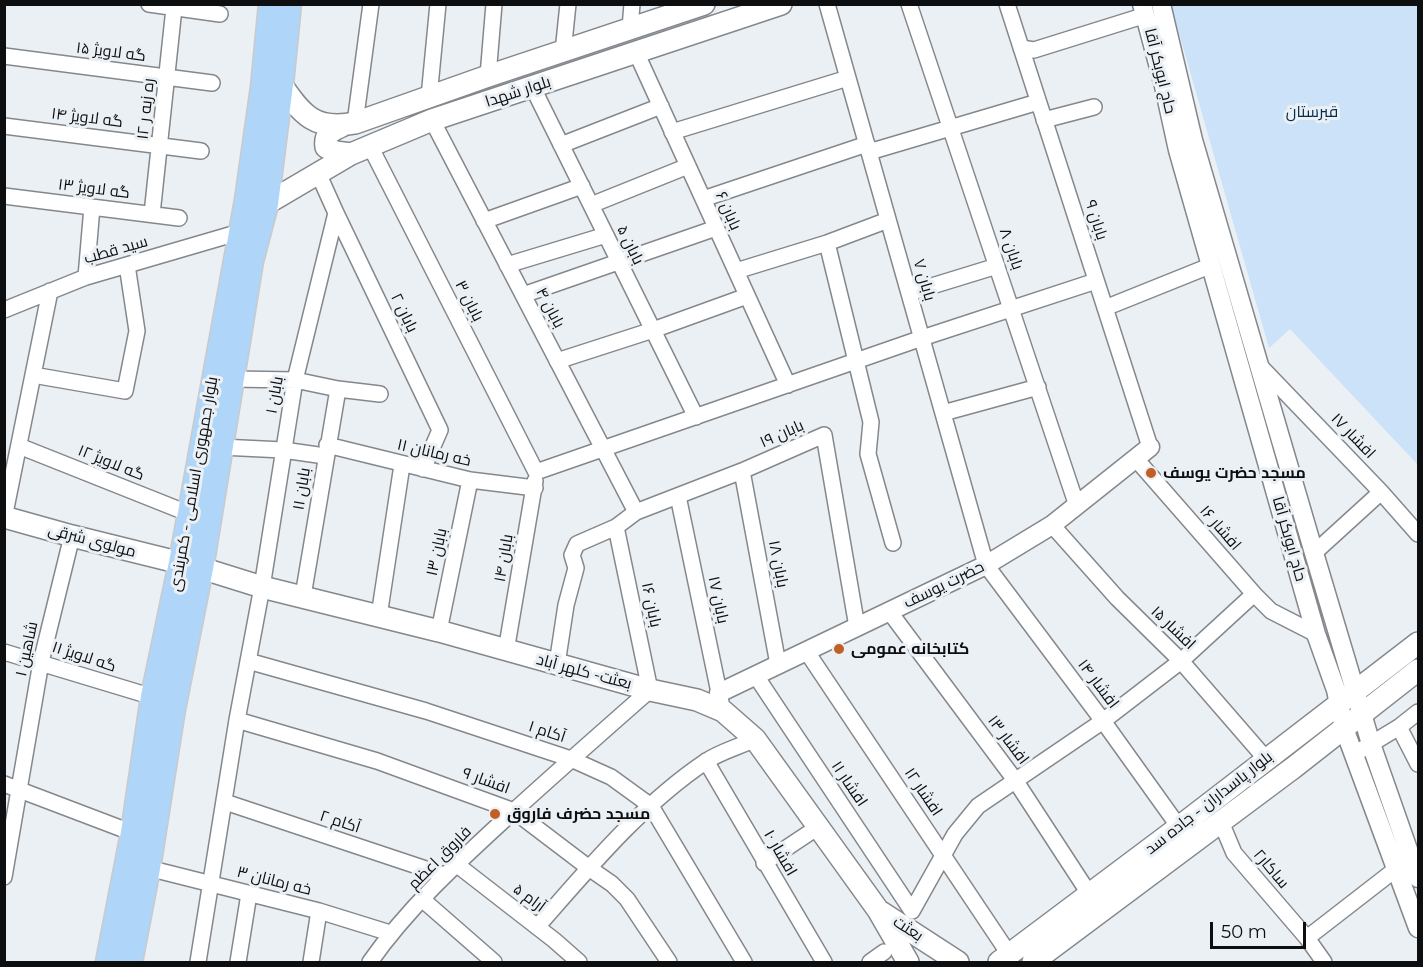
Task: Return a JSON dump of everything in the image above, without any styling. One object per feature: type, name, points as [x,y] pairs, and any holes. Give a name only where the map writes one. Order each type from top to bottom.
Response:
[{"type":"main road","name":"بلوار جمهوری اسلامی - کمربندی","points":[[108,963],[133,833],[153,697],[191,566],[220,447],[232,379],[243,260],[240,231],[256,202],[271,4]]},
{"type":"main road","name":"بلوار جمهوری اسلامی - کمربندی","points":[[130,963],[148,868],[173,709],[191,566],[190,514],[281,84],[289,4]]},
{"type":"main road","name":"بلوار شهدا","points":[[256,202],[361,150],[432,120],[781,4]]},
{"type":"main road","name":"بلوار شهدا","points":[[348,124],[701,5]]},
{"type":"main road","points":[[281,84],[309,119],[320,123],[348,124]]},
{"type":"main road","points":[[348,124],[330,132],[326,138],[326,147],[335,152],[361,150]]},
{"type":"main road","name":"مولوی شرقی","points":[[5,517],[72,537],[191,566]]},
{"type":"main road","name":"بعثت- کلهر آباد","points":[[191,566],[262,587],[439,631],[650,690],[697,700],[721,702],[755,739],[878,910]]},
{"type":"main road","name":"بلوار پاسداران - جاده سد","points":[[1004,958],[1090,895],[1419,643]]},
{"type":"main road","name":"بلوار پاسداران - جاده سد","points":[[1033,963],[1419,670]]},
{"type":"main road","name":"بعثت","points":[[878,910],[908,963]]},
{"type":"main road","name":"بعثت","points":[[878,910],[958,963]]},
{"type":"street","points":[[149,4],[220,14]]},
{"type":"street","points":[[348,124],[371,4]]},
{"type":"street","points":[[429,97],[438,4]]},
{"type":"street","points":[[488,76],[494,4]]},
{"type":"street","points":[[563,52],[568,4]]},
{"type":"street","points":[[630,28],[632,4]]},
{"type":"street","name":"بابان ۷","points":[[827,4],[986,565]]},
{"type":"street","name":"بابان ۸","points":[[909,4],[1077,506]]},
{"type":"street","name":"بابان ۹","points":[[1007,4],[1150,447]]},
{"type":"street","name":"ره زبه ر ۱۲","points":[[152,214],[174,8]]},
{"type":"street","points":[[1021,48],[1034,50],[1150,8]]},
{"type":"street","name":"حاج ابوبکر آقا","points":[[1150,8],[1178,150],[1316,634],[1347,696],[1362,714],[1419,878]]},
{"type":"street","name":"حاج ابوبکر آقا","points":[[1150,8],[1193,140],[1314,553],[1347,696],[1344,728],[1419,928]]},
{"type":"street","name":"بابان ۶","points":[[636,52],[788,386]]},
{"type":"street","name":"گه لاویژ ۱۵","points":[[4,56],[212,83]]},
{"type":"street","points":[[672,132],[848,78]]},
{"type":"street","name":"بابان ۵","points":[[533,88],[696,417]]},
{"type":"street","points":[[703,199],[868,148],[1038,102]]},
{"type":"street","points":[[561,144],[660,106]]},
{"type":"street","points":[[1044,120],[1094,107]]},
{"type":"street","name":"بابان ۴","points":[[432,120],[636,512]]},
{"type":"street","name":"گه لاویژ ۱۴","points":[[4,126],[201,151]]},
{"type":"street","name":"بابان ۳","points":[[361,150],[536,472]]},
{"type":"street","points":[[591,205],[688,166]]},
{"type":"street","name":"بابان ۲","points":[[318,173],[440,430],[423,469]]},
{"type":"street","points":[[484,221],[582,186]]},
{"type":"street","name":"گه لاویژ ۱۳","points":[[4,196],[179,218]]},
{"type":"street","points":[[86,277],[92,207]]},
{"type":"street","name":"بابان ۱","points":[[198,963],[295,380],[336,213]]},
{"type":"street","points":[[736,271],[826,243],[888,220]]},
{"type":"street","points":[[523,295],[716,228]]},
{"type":"street","name":"سید قطب","points":[[4,310],[86,277],[240,231]]},
{"type":"street","points":[[507,265],[606,235]]},
{"type":"street","points":[[826,243],[871,423],[868,454],[893,543]]},
{"type":"street","points":[[33,375],[125,392],[137,332],[127,265]]},
{"type":"street","points":[[1106,309],[1212,265]]},
{"type":"street","points":[[909,293],[997,266]]},
{"type":"street","points":[[536,472],[922,338],[1096,281]]},
{"type":"street","points":[[5,517],[50,291]]},
{"type":"street","points":[[557,361],[747,296]]},
{"type":"street","name":"افشار ۱۷","points":[[1260,366],[1419,534]]},
{"type":"street","points":[[232,379],[295,380],[338,389],[380,394]]},
{"type":"street","points":[[943,413],[1038,387]]},
{"type":"street","name":"بابان ۱۱","points":[[303,596],[338,389]]},
{"type":"street","name":"بابان ۱۹","points":[[557,664],[566,605],[576,568],[572,555],[577,544],[616,527],[636,512],[742,471],[824,435],[857,627]]},
{"type":"street","name":"گه لاویژ ۱۲","points":[[19,446],[190,514]]},
{"type":"street","name":"خه رمانان ۱۱","points":[[220,447],[326,451],[470,480],[535,488]]},
{"type":"street","name":"حضرت یوسف","points":[[721,702],[756,676],[778,664],[986,565],[1052,525],[1150,447]]},
{"type":"street","name":"افشار ۱۶","points":[[1136,459],[1271,611],[1316,634]]},
{"type":"street","points":[[379,616],[402,465]]},
{"type":"street","name":"بابان ۱۸","points":[[742,471],[778,664]]},
{"type":"street","name":"بابان ۱۴","points":[[506,651],[536,472]]},
{"type":"street","name":"بابان ۱۳","points":[[439,631],[470,480]]},
{"type":"street","points":[[1314,553],[1381,492]]},
{"type":"street","name":"بابان ۱۷","points":[[678,496],[721,702]]},
{"type":"street","name":"افشار ۱۵","points":[[1052,525],[1117,598],[1182,661],[1266,759]]},
{"type":"street","name":"بابان ۱۶","points":[[616,527],[650,690]]},
{"type":"street","name":"شاهین ۱","points":[[4,877],[12,787],[72,537]]},
{"type":"street","name":"افشار ۱۴","points":[[986,565],[1179,827]]},
{"type":"street","points":[[944,855],[955,834],[978,806],[1103,721],[1182,661],[1254,594]]},
{"type":"street","name":"افشار ۱۳","points":[[889,611],[1015,780],[1090,895]]},
{"type":"street","name":"گه لاویژ ۱۱","points":[[4,652],[153,697]]},
{"type":"street","name":"افشار ۱۲","points":[[807,652],[944,855],[1004,958]]},
{"type":"street","name":"آکام ۱","points":[[248,661],[426,711],[571,759],[610,777],[651,806],[744,963]]},
{"type":"street","name":"افشار ۱۱","points":[[756,676],[912,911],[944,855]]},
{"type":"street","name":"فاروق اعظم","points":[[370,963],[390,933],[444,875],[650,690]]},
{"type":"street","points":[[1353,754],[1400,727],[1419,711]]},
{"type":"street","name":"افشار ۹","points":[[237,720],[377,762],[514,811],[612,884],[627,899],[669,963]]},
{"type":"street","points":[[1400,727],[1419,764]]},
{"type":"street","points":[[537,927],[589,868],[651,806],[706,761],[755,739]]},
{"type":"street","name":"افشار ۱۰","points":[[706,761],[824,963]]},
{"type":"street","points":[[12,787],[133,833]]},
{"type":"street","name":"آکام ۲","points":[[225,802],[444,875]]},
{"type":"street","name":"ساکار۲","points":[[1221,822],[1234,853],[1307,938],[1324,963]]},
{"type":"street","points":[[764,863],[818,827]]},
{"type":"street","name":"آرام ۵","points":[[456,864],[579,963]]},
{"type":"street","name":"خه رمانان ۳","points":[[148,868],[319,911],[390,933]]},
{"type":"street","points":[[1307,938],[1396,869]]},
{"type":"street","points":[[238,963],[249,894]]},
{"type":"street","points":[[423,900],[486,960]]},
{"type":"street","points":[[311,963],[319,911]]},
{"type":"street","points":[[870,963],[884,952]]},
{"type":"green space","name":"قبرستان","points":[[1171,5],[1418,5],[1418,465],[1290,329],[1269,348]]},
{"type":"place","name":"مسجد حضرت یوسف","points":[[1151,473]]},
{"type":"place","name":"کتابخانه عمومی","points":[[839,649]]},
{"type":"place","name":"مسجد حضرف فاروق","points":[[495,814]]}]
